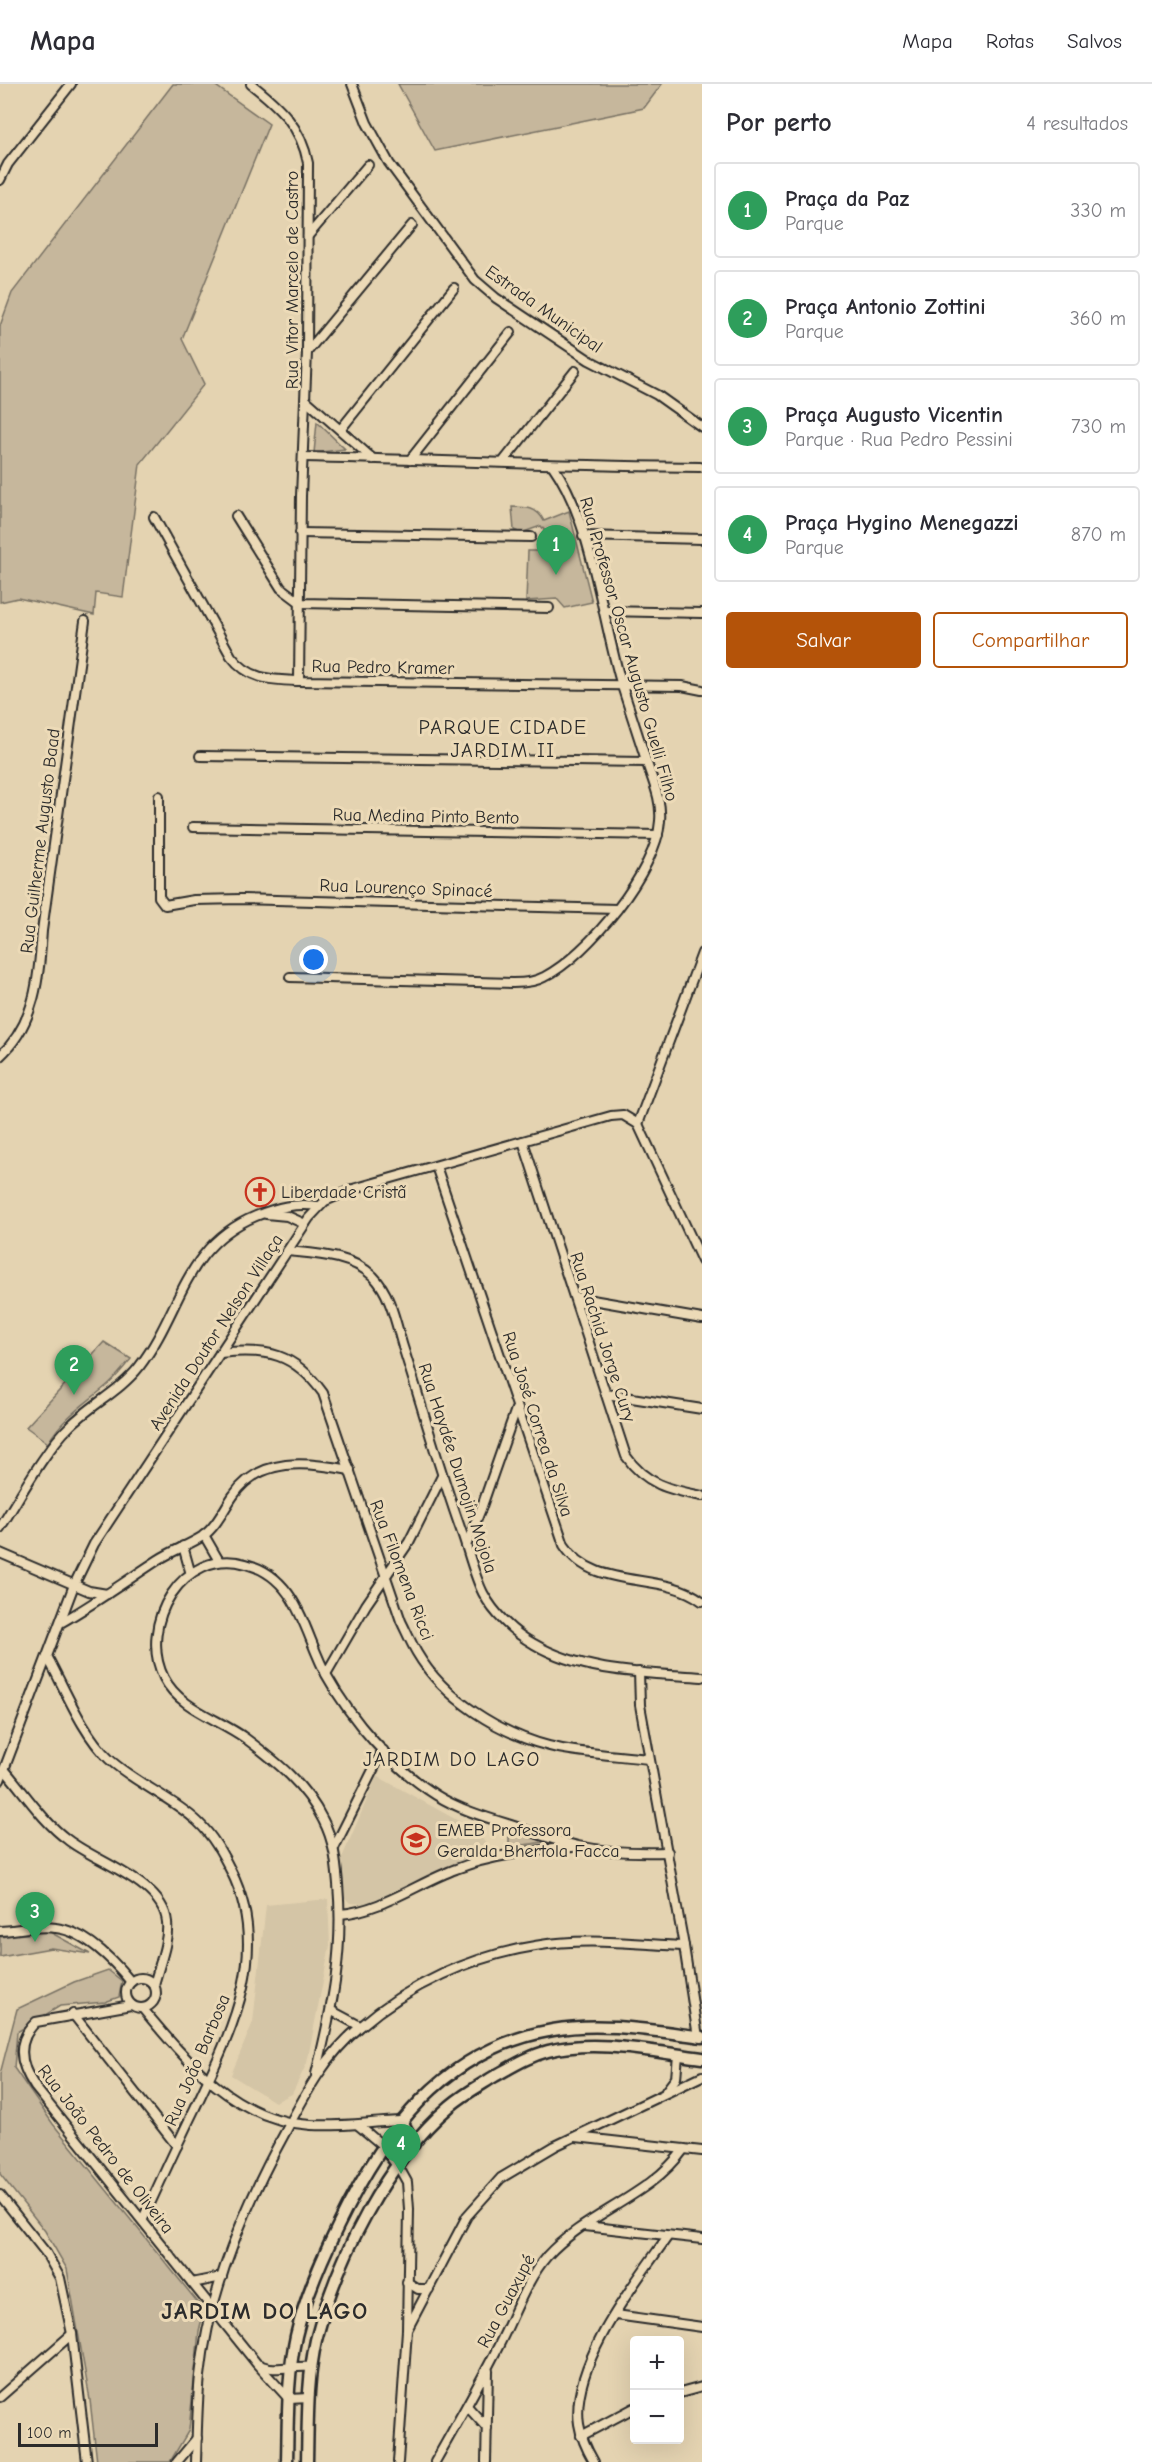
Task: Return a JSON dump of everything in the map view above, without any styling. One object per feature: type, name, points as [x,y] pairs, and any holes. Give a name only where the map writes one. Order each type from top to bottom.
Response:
[{"type":"main road","points":[[287,2462],[292,2365],[300,2319],[312,2284],[347,2207],[383,2146],[431,2088],[455,2068],[509,2042],[532,2034],[579,2027],[700,2037]]},
{"type":"main road","points":[[678,2055],[679,2035]]},
{"type":"main road","points":[[307,2462],[311,2367],[323,2318],[336,2282],[365,2220],[397,2164],[438,2118],[470,2091],[538,2054],[579,2048],[702,2058]]},
{"type":"main road","points":[[402,2121],[414,2144]]},
{"type":"main road","points":[[383,2146],[397,2164]]},
{"type":"street","points":[[0,180],[8,164],[71,84]]},
{"type":"street","name":"Rua Vitor Marcelo de Castro","points":[[251,84],[290,119],[305,148],[309,179],[306,400],[300,533],[299,681]]},
{"type":"street","name":"Estrada Municipal","points":[[351,84],[367,123],[390,164],[475,280],[496,298],[589,360],[657,395],[702,427]]},
{"type":"street","points":[[308,236],[368,165]]},
{"type":"street","points":[[307,352],[412,225]]},
{"type":"street","points":[[341,429],[454,288]]},
{"type":"street","points":[[410,460],[511,332]]},
{"type":"street","points":[[503,462],[575,370]]},
{"type":"street","name":"Rua Vitor Marcelo de Castro","points":[[306,400],[373,459]]},
{"type":"street","points":[[303,457],[503,462],[553,466],[700,467]]},
{"type":"street","name":"Rua Professor Oscar Augusto Guelli Filho","points":[[290,977],[513,983],[538,980],[579,952],[599,934],[650,857],[658,835],[658,798],[622,685],[583,536],[568,490],[553,466]]},
{"type":"street","points":[[236,516],[281,588],[301,603],[549,608]]},
{"type":"street","name":"Rua Pedro Kramer","points":[[154,517],[240,668],[249,675],[267,680],[682,686],[702,690]]},
{"type":"street","points":[[300,533],[531,537]]},
{"type":"street","points":[[583,536],[702,539]]},
{"type":"street","points":[[604,611],[702,613]]},
{"type":"street","name":"Rua Guilherme Augusto Baad","points":[[0,1056],[13,1042],[29,1014],[39,972],[42,931],[85,621]]},
{"type":"street","points":[[200,756],[646,762]]},
{"type":"street","name":"Rua Lourenço Spinacé","points":[[159,796],[159,897],[162,903],[168,906],[194,900],[242,899],[617,909]]},
{"type":"street","name":"Rua Medina Pinto Bento","points":[[193,827],[658,835]]},
{"type":"street","points":[[702,953],[638,1124],[702,1261]]},
{"type":"street","name":"Avenida Doutor Nelson Villaça","points":[[0,1780],[62,1622],[74,1585],[94,1544],[318,1206],[353,1189],[611,1116],[623,1115],[638,1124]]},
{"type":"street","name":"Rua Rachid Jorge Cury","points":[[523,1141],[626,1456],[634,1468],[659,1486],[702,1496]]},
{"type":"street","name":"Rua José Correa da Silva","points":[[436,1166],[558,1531],[571,1557],[590,1570],[684,1590],[702,1601]]},
{"type":"street","points":[[0,1528],[63,1433],[138,1367],[198,1260],[223,1234],[261,1214],[292,1204],[318,1206]]},
{"type":"street","points":[[261,1214],[287,1216],[305,1224]]},
{"type":"street","name":"Rua Haydée Dumojin Mojola","points":[[288,1251],[351,1262],[363,1269],[381,1287],[409,1364],[442,1476],[466,1546],[483,1593],[495,1611],[515,1631],[533,1644],[572,1660],[639,1672],[702,1677]]},
{"type":"street","points":[[575,1297],[702,1319]]},
{"type":"street","name":"Rua Filomena Ricci","points":[[220,1353],[241,1351],[271,1353],[290,1360],[310,1374],[324,1393],[401,1620],[417,1654],[439,1681],[475,1712],[522,1738],[550,1746],[649,1759]]},
{"type":"street","points":[[606,1394],[702,1409]]},
{"type":"street","points":[[466,1546],[516,1409]]},
{"type":"street","points":[[62,1622],[204,1535],[242,1484],[266,1469],[296,1464],[350,1470]]},
{"type":"street","points":[[326,1674],[409,1542],[442,1476]]},
{"type":"street","points":[[204,1535],[219,1561]]},
{"type":"street","points":[[183,1546],[190,1572]]},
{"type":"street","points":[[0,1553],[94,1593],[110,1594]]},
{"type":"street","points":[[316,2074],[332,2011],[340,1954],[340,1914],[334,1848],[315,1806],[284,1768],[242,1736],[181,1698],[163,1676],[157,1647],[160,1622],[174,1590],[190,1572],[219,1561],[247,1564],[272,1575],[282,1584],[300,1613],[326,1674],[343,1701],[383,1750],[436,1795],[465,1809],[579,1846]]},
{"type":"street","name":"Rua João Barbosa","points":[[48,1658],[82,1720],[102,1750],[122,1770],[198,1822],[219,1848],[241,1890],[248,1915],[246,1977],[237,2010],[208,2081],[142,2219]]},
{"type":"street","points":[[639,1672],[640,1705],[649,1759],[668,1852],[700,2037]]},
{"type":"street","points":[[334,1848],[383,1750]]},
{"type":"street","points":[[4,1769],[66,1839],[142,1885],[161,1904],[167,1930],[152,2001],[143,2010]]},
{"type":"street","points":[[340,1914],[365,1910],[432,1878],[511,1853],[579,1846],[668,1852]]},
{"type":"street","points":[[0,1931],[47,1927],[64,1930],[97,1949],[131,1982]]},
{"type":"street","points":[[196,2462],[200,2375],[222,2277],[259,2181],[316,2074],[360,2026],[415,1988],[478,1961],[512,1951],[577,1942],[684,1946]]},
{"type":"street","points":[[154,1984],[146,1977],[135,1978],[131,1982],[128,1993],[131,2005],[143,2010],[208,2081],[252,2109],[290,2122],[309,2125],[358,2126],[402,2121]]},
{"type":"street","name":"Rua João Pedro de Oliveira","points":[[131,2005],[103,2012],[44,2019],[29,2028],[22,2043],[23,2067],[34,2087],[257,2364],[289,2399]]},
{"type":"street","points":[[332,2011],[360,2026]]},
{"type":"street","points":[[73,2014],[177,2146]]},
{"type":"street","points":[[665,2093],[676,2078],[678,2055]]},
{"type":"street","points":[[407,2330],[467,2216],[488,2189],[516,2167],[702,2076]]},
{"type":"street","points":[[358,2126],[383,2146]]},
{"type":"street","points":[[576,2137],[702,2151]]},
{"type":"street","name":"Rua Guaxupé","points":[[486,2462],[488,2368],[536,2272],[565,2239],[671,2168],[684,2149]]},
{"type":"street","points":[[397,2164],[407,2182],[409,2194],[407,2330],[398,2462]]},
{"type":"street","points":[[0,2195],[54,2264],[60,2278],[72,2334],[87,2462]]},
{"type":"street","points":[[585,2226],[702,2240]]},
{"type":"street","points":[[594,2462],[581,2436],[578,2406],[584,2376],[596,2348],[668,2236]]},
{"type":"street","points":[[192,2283],[222,2277]]},
{"type":"street","points":[[407,2282],[418,2289],[429,2289]]},
{"type":"street","points":[[616,2315],[702,2327]]},
{"type":"street","points":[[0,2397],[72,2334]]},
{"type":"street","points":[[257,2364],[275,2369],[292,2365],[311,2367]]},
{"type":"street","points":[[435,2462],[488,2368]]},
{"type":"street","points":[[684,2392],[702,2387]]},
{"type":"street","points":[[289,2399],[309,2398]]},
{"type":"street","points":[[467,2406],[487,2427]]},
{"type":"street","points":[[581,2436],[630,2410]]},
{"type":"street","points":[[177,2462],[197,2438]]},
{"type":"shaded area","points":[[173,84],[213,84],[269,124],[182,339],[204,384],[140,464],[123,597],[96,593],[94,615],[18,598],[0,602],[0,326],[12,293]]},
{"type":"shaded area","points":[[398,84],[662,84],[644,108],[435,151]]},
{"type":"shaded area","points":[[317,422],[345,449],[314,453]]},
{"type":"shaded area","points":[[512,507],[534,510],[544,521],[569,511],[592,602],[565,608],[557,599],[526,601],[528,551],[540,551],[545,531],[541,526],[521,533],[514,530]]},
{"type":"shaded area","points":[[104,1342],[131,1359],[109,1384],[67,1419],[48,1443],[26,1427]]},
{"type":"shaded area","name":"EMEB Professora Geralda Bhertola Facca","points":[[377,1776],[464,1824],[481,1837],[491,1851],[364,1904],[350,1903],[343,1896],[341,1860]]},
{"type":"shaded area","points":[[509,1829],[545,1842],[509,1847]]},
{"type":"shaded area","points":[[328,1899],[330,1945],[307,2063],[292,2094],[275,2102],[231,2075],[253,2022],[266,1905]]},
{"type":"shaded area","points":[[48,1931],[90,1954],[51,1948],[0,1957],[0,1937]]},
{"type":"shaded area","points":[[108,1970],[122,1981],[119,1997],[105,2002],[60,2006],[17,2032],[14,2068],[53,2124],[204,2310],[199,2331],[189,2430],[170,2462],[97,2462],[90,2400],[67,2269],[45,2231],[0,2174],[0,2074],[17,2009],[74,1982]]},
{"type":"place","name":"Praça da Paz","points":[[556,575]]},
{"type":"place","name":"Liberdade Cristã","points":[[260,1192]]},
{"type":"place","name":"Praça Antonio Zottini","points":[[74,1395]]},
{"type":"place","name":"EMEB Professora Geralda Bhertola Facca","points":[[416,1840]]},
{"type":"place","name":"Praça Augusto Vicentin","points":[[35,1942]]},
{"type":"place","name":"Praça Hygino Menegazzi","points":[[401,2174]]},
{"type":"district","name":"PARQUE CIDADE JARDIM II","points":[[503,738]]},
{"type":"district","name":"JARDIM DO LAGO","points":[[452,1759]]},
{"type":"district","name":"JARDIM DO LAGO","points":[[265,2311]]}]
